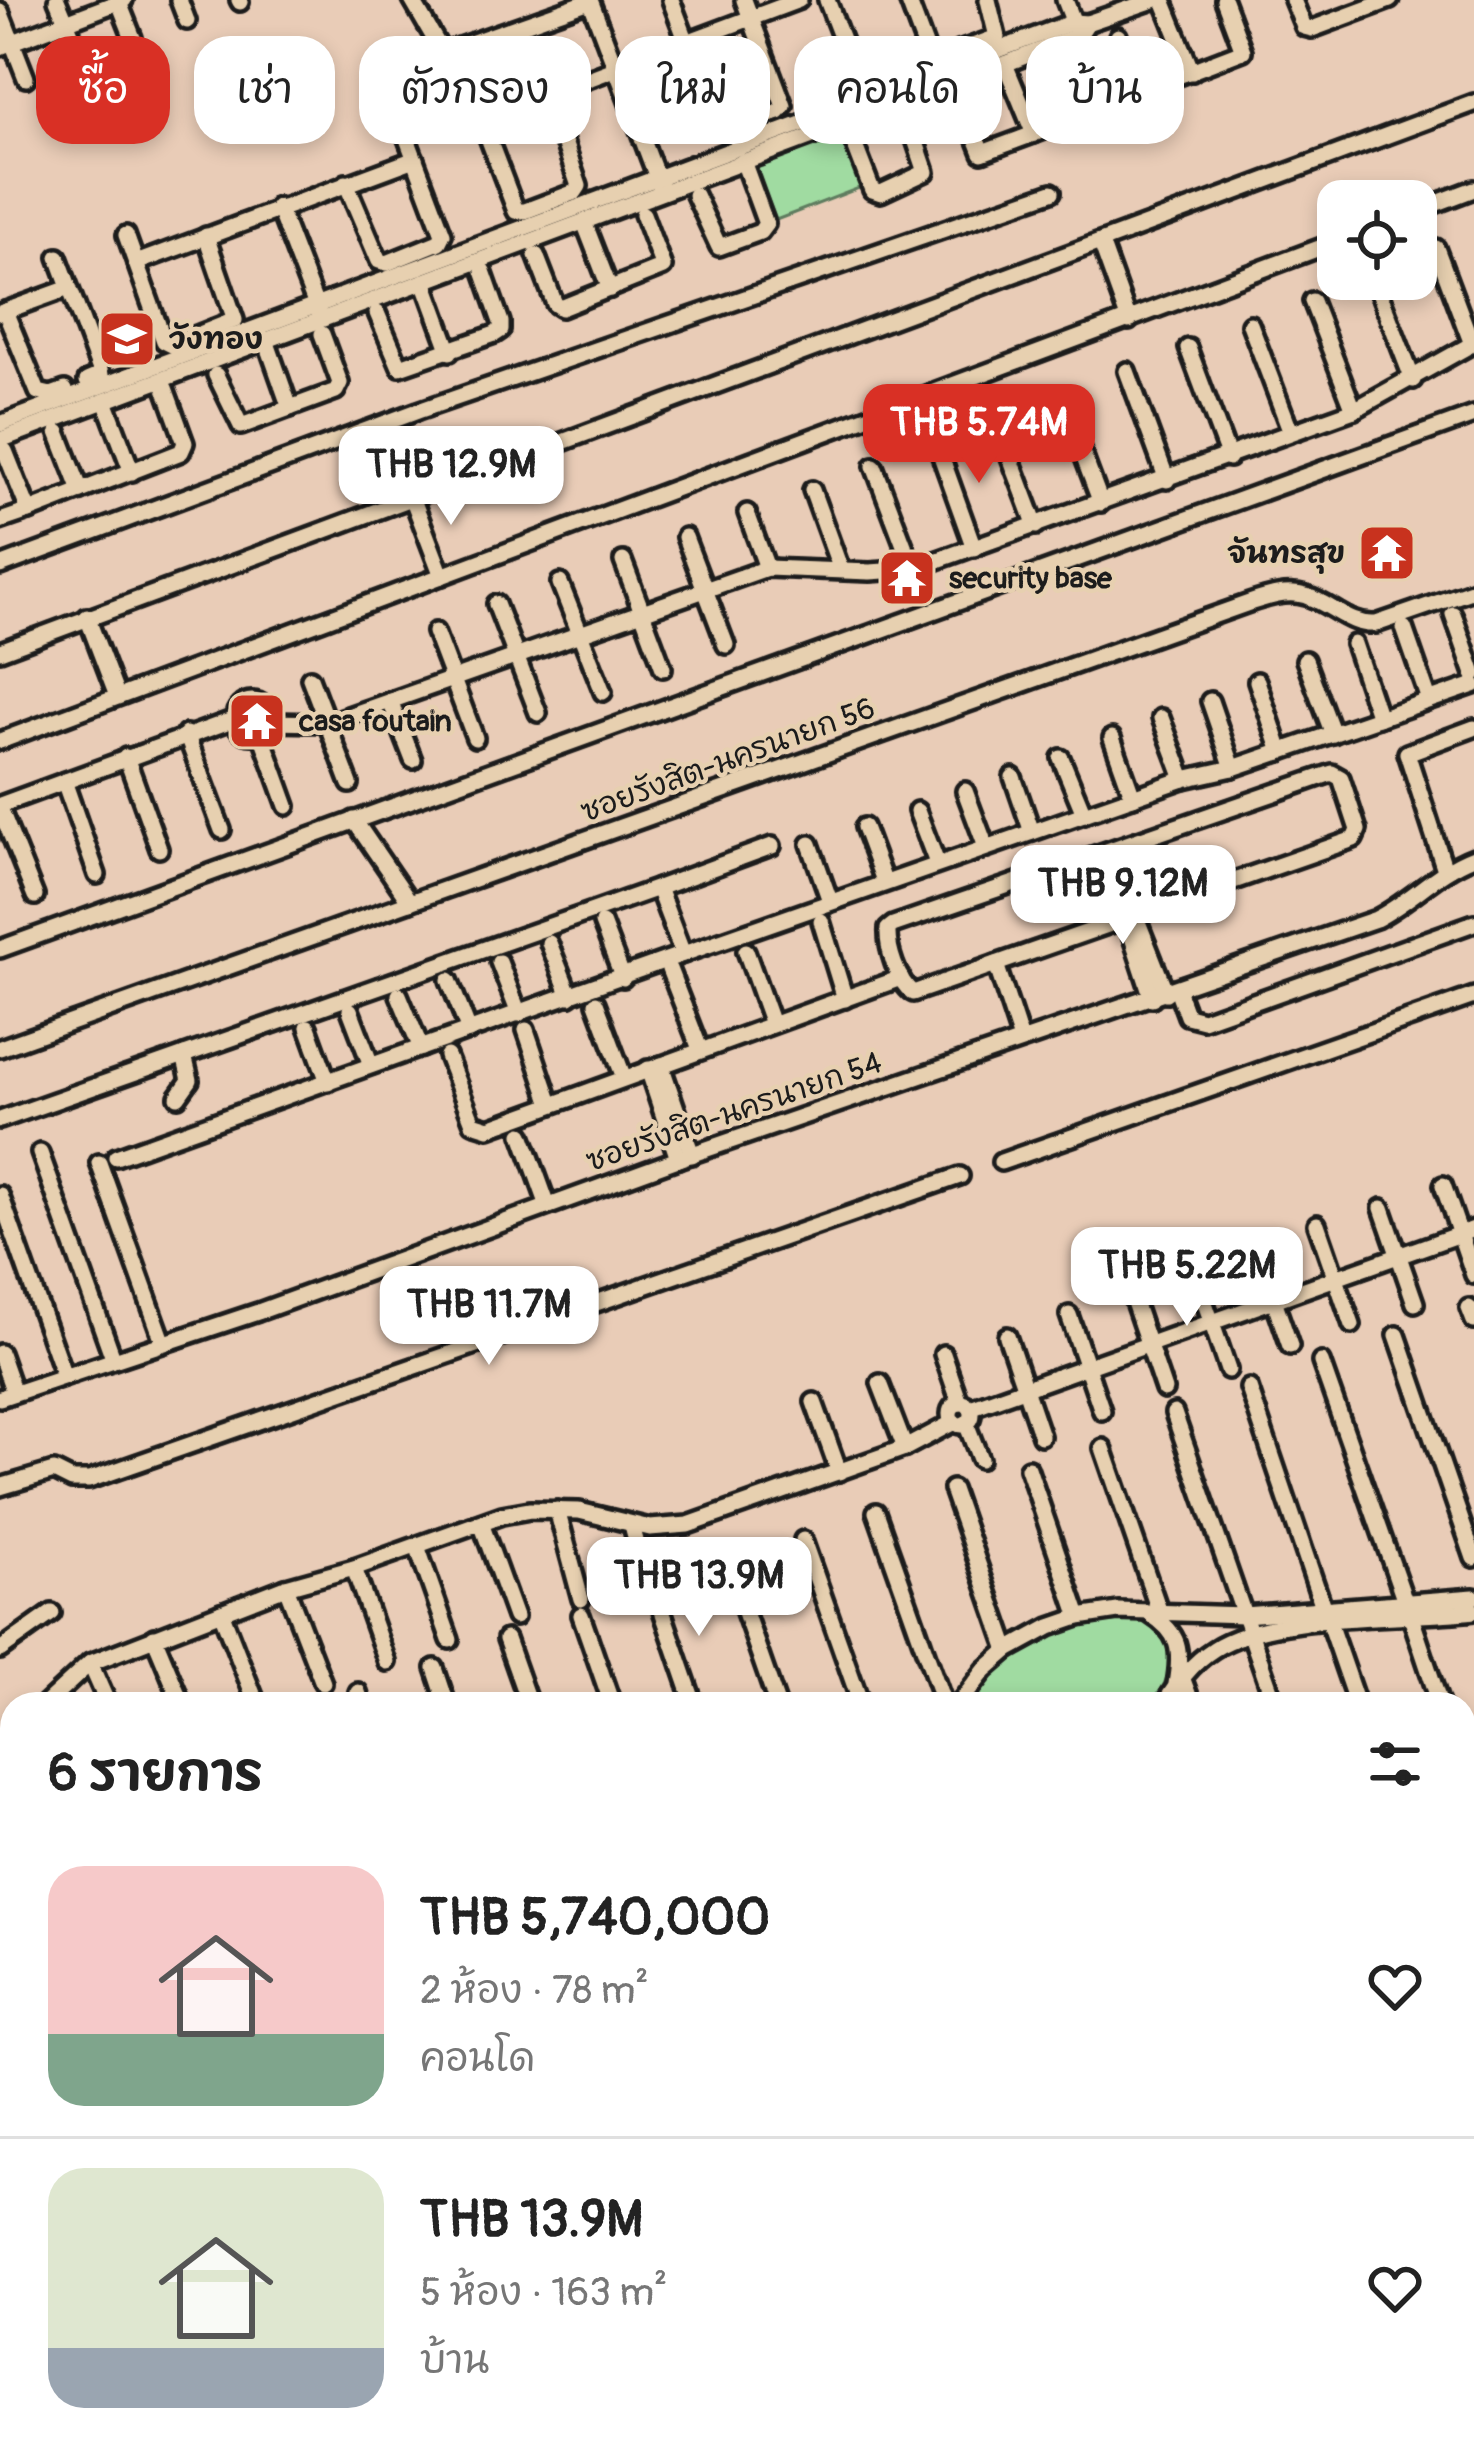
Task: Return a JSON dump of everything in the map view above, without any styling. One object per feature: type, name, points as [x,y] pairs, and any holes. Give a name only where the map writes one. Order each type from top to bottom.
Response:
[{"type":"street","points":[[57,0],[72,36]]},
{"type":"street","points":[[179,0],[187,22]]},
{"type":"street","points":[[412,0],[432,36]]},
{"type":"street","points":[[671,0],[684,36]]},
{"type":"street","points":[[744,0],[758,36]]},
{"type":"street","points":[[705,36],[800,0]]},
{"type":"street","points":[[827,0],[841,36]]},
{"type":"street","points":[[908,0],[927,51],[940,58],[997,37],[988,0]]},
{"type":"street","points":[[1065,0],[1079,26]]},
{"type":"street","points":[[1002,55],[1154,0]]},
{"type":"street","points":[[1163,0],[1192,72]]},
{"type":"street","points":[[1184,74],[1243,51],[1224,0]]},
{"type":"street","points":[[1293,0],[1308,29],[1354,6],[1390,0]]},
{"type":"street","points":[[6,44],[121,1],[132,36]]},
{"type":"street","points":[[490,36],[590,1],[615,69],[591,78]]},
{"type":"street","points":[[0,11],[6,44],[26,78]]},
{"type":"street","points":[[1002,65],[1079,26]]},
{"type":"street","points":[[1005,64],[1026,115]]},
{"type":"street","points":[[770,66],[783,98],[778,112],[770,115]]},
{"type":"street","points":[[0,651],[1474,103]]},
{"type":"street","points":[[0,424],[319,320],[794,134]]},
{"type":"street","points":[[978,144],[982,153],[1026,137]]},
{"type":"street","points":[[29,511],[3,445],[105,401],[584,222],[660,185],[743,161],[794,138]]},
{"type":"street","points":[[346,183],[379,261],[387,262],[443,238],[409,144]]},
{"type":"street","points":[[490,144],[510,204],[516,211],[525,211],[579,187],[565,144]]},
{"type":"street","points":[[644,144],[660,185]]},
{"type":"street","points":[[854,144],[872,190],[881,193],[926,172],[917,144]]},
{"type":"street","points":[[136,263],[415,159]]},
{"type":"street","points":[[695,195],[718,247],[765,229],[743,161]]},
{"type":"street","points":[[1437,203],[1474,189]]},
{"type":"street","points":[[0,566],[418,411],[1052,192]]},
{"type":"street","points":[[217,375],[241,426],[340,388],[278,208]]},
{"type":"street","points":[[536,255],[558,308],[610,289],[663,267],[643,214]]},
{"type":"street","points":[[584,222],[610,289]]},
{"type":"street","points":[[126,236],[164,341],[172,345],[235,320],[206,236]]},
{"type":"street","points":[[1101,243],[1129,321]]},
{"type":"street","points":[[0,740],[1317,249]]},
{"type":"street","points":[[287,806],[265,728],[268,711],[254,701],[238,707],[235,718],[244,733],[265,728],[328,723],[767,568],[913,569],[1229,458],[1354,410],[1473,344],[1437,251]]},
{"type":"street","points":[[58,257],[101,375],[51,395],[38,392],[3,312],[69,288]]},
{"type":"street","points":[[377,313],[400,367],[450,352],[501,330],[483,271]]},
{"type":"street","points":[[424,280],[450,352]]},
{"type":"street","points":[[1382,300],[1413,380]]},
{"type":"street","points":[[1312,302],[1354,410]]},
{"type":"street","points":[[1250,324],[1291,432]]},
{"type":"street","points":[[266,340],[290,408]]},
{"type":"street","points":[[1188,348],[1229,458]]},
{"type":"street","points":[[1127,371],[1167,480]]},
{"type":"street","points":[[0,521],[184,449],[165,388]]},
{"type":"street","points":[[1061,396],[1101,503]]},
{"type":"street","points":[[105,401],[131,472]]},
{"type":"street","points":[[0,949],[1474,415]]},
{"type":"street","points":[[995,417],[1036,526]]},
{"type":"street","points":[[58,433],[81,490]]},
{"type":"street","points":[[936,442],[974,548]]},
{"type":"street","points":[[874,466],[913,569]]},
{"type":"street","points":[[812,490],[841,570]]},
{"type":"street","points":[[412,497],[442,576]]},
{"type":"street","points":[[747,513],[767,568]]},
{"type":"street","points":[[685,537],[726,645]]},
{"type":"street","points":[[622,561],[663,668]]},
{"type":"street","points":[[560,583],[603,692]]},
{"type":"street","name":"ซอยรังสิต-นครนายก 56","points":[[0,1048],[1249,602],[1304,595],[1361,625],[1474,590]]},
{"type":"street","points":[[496,604],[538,713]]},
{"type":"street","points":[[1454,614],[1474,674]]},
{"type":"street","points":[[87,617],[117,696]]},
{"type":"street","points":[[1404,628],[1429,700]]},
{"type":"street","points":[[435,632],[475,738]]},
{"type":"street","points":[[1354,644],[1379,718]]},
{"type":"street","points":[[1306,660],[1333,734]]},
{"type":"street","points":[[310,678],[350,784]]},
{"type":"street","points":[[1257,681],[1281,752]]},
{"type":"street","points":[[116,1157],[469,1031],[523,1022],[570,996],[884,881],[1184,779],[1233,769],[1474,685]]},
{"type":"street","points":[[1210,700],[1233,769]]},
{"type":"street","points":[[390,701],[412,760]]},
{"type":"street","points":[[35,896],[0,806],[235,718]]},
{"type":"street","points":[[1161,718],[1184,779]]},
{"type":"street","points":[[1445,870],[1406,754],[1473,732]]},
{"type":"street","points":[[186,734],[222,830]]},
{"type":"street","points":[[1112,738],[1132,797]]},
{"type":"street","points":[[125,757],[160,849]]},
{"type":"street","points":[[1061,758],[1084,814]]},
{"type":"street","points":[[1332,773],[1340,778],[1358,830],[1354,839],[1132,915],[913,993],[901,978],[886,933],[893,926],[1332,773]]},
{"type":"street","points":[[1013,778],[1032,832]]},
{"type":"street","points":[[64,781],[97,875]]},
{"type":"street","points":[[965,791],[986,847]]},
{"type":"street","points":[[917,811],[937,863]]},
{"type":"street","points":[[354,820],[410,902]]},
{"type":"street","points":[[864,827],[884,881]]},
{"type":"street","points":[[810,844],[830,901]]},
{"type":"street","points":[[0,1120],[772,846]]},
{"type":"street","points":[[1110,851],[1165,993],[1192,1021],[1474,923]]},
{"type":"street","name":"ซอยรังสิต-นครนายก 54","points":[[7,1396],[286,1303],[685,1157],[1376,919],[1417,896],[1445,870],[1474,857]]},
{"type":"street","points":[[658,888],[683,954]]},
{"type":"street","points":[[821,921],[845,999]]},
{"type":"street","points":[[602,923],[623,978]]},
{"type":"street","points":[[549,943],[570,996]]},
{"type":"street","points":[[746,951],[772,1024]]},
{"type":"street","points":[[499,962],[550,1104]]},
{"type":"street","points":[[996,964],[1022,1040]]},
{"type":"street","points":[[670,969],[700,1049]]},
{"type":"street","points":[[448,1056],[473,1123],[480,1128],[901,978]]},
{"type":"street","points":[[449,980],[469,1031]]},
{"type":"street","points":[[399,995],[421,1048]]},
{"type":"street","points":[[1001,1162],[1474,996]]},
{"type":"street","points":[[596,1003],[624,1078]]},
{"type":"street","points":[[350,1010],[371,1065]]},
{"type":"street","points":[[308,1027],[328,1082]]},
{"type":"street","points":[[178,1097],[190,1081],[184,1055]]},
{"type":"street","points":[[655,1067],[685,1157]]},
{"type":"street","points":[[522,1134],[548,1206]]},
{"type":"street","points":[[40,1153],[113,1358]]},
{"type":"street","points":[[99,1163],[163,1341]]},
{"type":"street","points":[[0,1487],[54,1471],[72,1480],[88,1480],[960,1176]]},
{"type":"street","points":[[1443,1185],[1467,1232],[1474,1275]]},
{"type":"street","points":[[0,1195],[64,1376]]},
{"type":"street","points":[[1382,1208],[1414,1303]]},
{"type":"street","points":[[1317,1224],[1352,1325]]},
{"type":"street","points":[[59,1692],[90,1663],[154,1637],[286,1587],[517,1511],[592,1514],[663,1528],[701,1521],[905,1448],[962,1414],[1024,1387],[1467,1232]]},
{"type":"street","points":[[1256,1248],[1290,1346]]},
{"type":"street","points":[[1195,1271],[1228,1370]]},
{"type":"street","points":[[1131,1293],[1164,1390]]},
{"type":"street","points":[[1070,1315],[1102,1411]]},
{"type":"street","points":[[1397,1335],[1474,1558]]},
{"type":"street","points":[[1007,1336],[1041,1436]]},
{"type":"street","points":[[0,1353],[7,1396]]},
{"type":"street","points":[[943,1354],[980,1459]]},
{"type":"street","points":[[1321,1362],[1436,1692]]},
{"type":"street","points":[[880,1383],[905,1448]]},
{"type":"street","points":[[1249,1388],[1353,1692]]},
{"type":"street","points":[[814,1402],[839,1472]]},
{"type":"street","points":[[1174,1413],[1270,1692]]},
{"type":"street","points":[[1103,1448],[1153,1612],[1179,1642],[1179,1681],[1185,1692]]},
{"type":"street","points":[[1028,1468],[1079,1617]]},
{"type":"street","points":[[952,1489],[1007,1650]]},
{"type":"street","points":[[557,1510],[608,1692]]},
{"type":"street","points":[[876,1512],[940,1692]]},
{"type":"street","points":[[481,1522],[514,1616]]},
{"type":"street","points":[[632,1525],[643,1568]]},
{"type":"street","points":[[803,1540],[857,1692]]},
{"type":"street","points":[[417,1546],[450,1640]]},
{"type":"street","points":[[729,1565],[773,1692]]},
{"type":"street","points":[[354,1568],[387,1662]]},
{"type":"street","points":[[286,1587],[323,1683]]},
{"type":"street","points":[[655,1590],[690,1692]]},
{"type":"street","points":[[1408,1611],[1474,1597]]},
{"type":"street","points":[[968,1692],[1007,1650],[1079,1617],[1118,1611],[1244,1616],[1474,1611]]},
{"type":"street","points":[[221,1612],[251,1692]]},
{"type":"street","points":[[0,1650],[52,1613]]},
{"type":"street","points":[[1172,1692],[1216,1648],[1250,1633],[1326,1615]]},
{"type":"street","points":[[154,1637],[177,1692]]},
{"type":"street","points":[[506,1639],[525,1692]]},
{"type":"street","points":[[90,1663],[103,1692]]},
{"type":"street","points":[[435,1668],[443,1692]]},
{"type":"green space","points":[[812,144],[845,144],[862,187],[776,220],[755,166]]},
{"type":"green space","points":[[1131,1618],[1161,1631],[1168,1640],[1171,1663],[1159,1692],[980,1692],[1003,1666],[1040,1641]]},
{"type":"place","name":"วังทอง","points":[[127,339]]},
{"type":"place","name":"จันทรสุข","points":[[1387,553]]},
{"type":"place","name":"security base","points":[[907,578]]},
{"type":"place","name":"casa foutain","points":[[257,721]]}]
